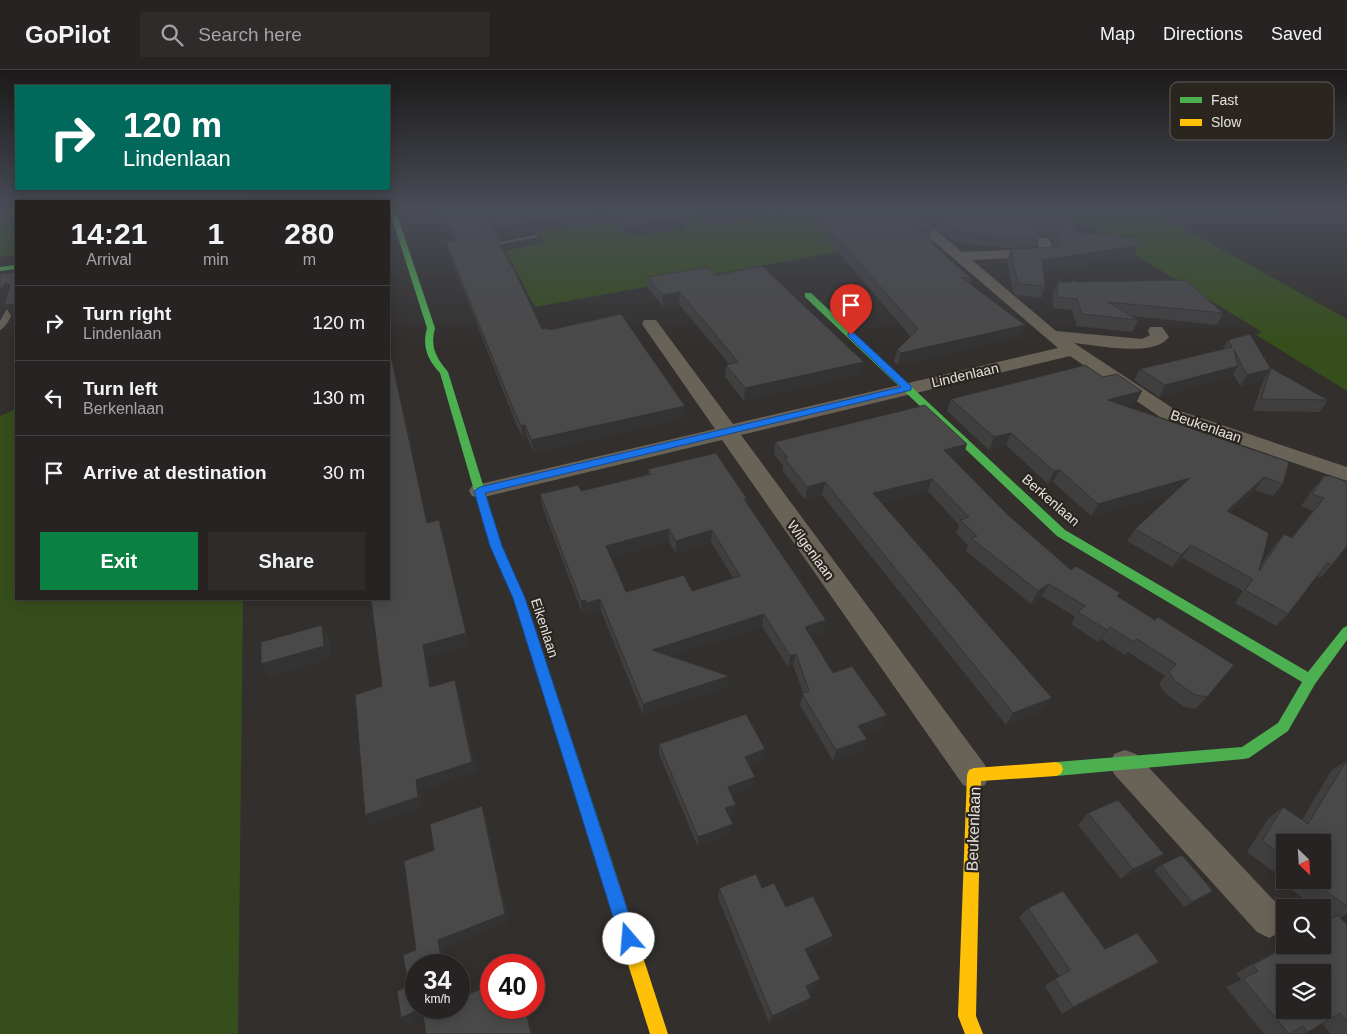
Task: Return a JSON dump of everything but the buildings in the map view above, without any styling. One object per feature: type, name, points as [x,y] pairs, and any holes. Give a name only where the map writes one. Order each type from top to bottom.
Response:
[{"type":"street","name":"Eikenlaan","points":[[407,254],[431,328],[426,340],[433,362],[444,372],[496,546],[519,598],[659,1034]]},
{"type":"street","name":"Beukenlaan","points":[[956,254],[1052,336],[1167,413],[1347,474]]},
{"type":"street","points":[[958,256],[1018,254]]},
{"type":"street","points":[[0,269],[15,267]]},
{"type":"street","name":"Berkenlaan","points":[[808,295],[1061,533],[1310,680]]},
{"type":"street","name":"Wilgenlaan","points":[[650,324],[725,432],[974,775]]},
{"type":"street","points":[[1052,336],[1144,344],[1160,337],[1156,331]]},
{"type":"street","name":"Lindenlaan","points":[[480,491],[1071,350]]},
{"type":"street","name":"Beukenlaan","points":[[974,1034],[967,1016],[974,775],[1125,764],[1244,752],[1283,727],[1310,680],[1347,630]]},
{"type":"street","points":[[1125,764],[1269,920]]},
{"type":"lane","points":[[0,328],[15,301]]},
{"type":"green space","points":[[0,254],[15,254],[15,255],[0,257]]},
{"type":"green space","points":[[508,254],[826,254],[535,307]]},
{"type":"green space","points":[[1134,254],[1230,254],[1347,319],[1347,391],[1256,335],[1262,332]]},
{"type":"green space","points":[[15,409],[15,600],[243,600],[238,1034],[0,1034],[0,416]]},
{"type":"traffic: fast","points":[[407,254],[431,328],[429,335],[430,352],[435,362],[444,372],[496,546],[519,598],[594,831]]},
{"type":"traffic: fast","points":[[0,269],[15,267]]},
{"type":"traffic: fast","points":[[808,295],[1061,533],[1310,680]]},
{"type":"traffic: fast","points":[[1056,769],[1244,753],[1283,727],[1310,680],[1347,631]]},
{"type":"traffic: slow","points":[[974,1034],[967,1016],[974,775],[1056,769]]},
{"type":"traffic: slow","points":[[594,831],[659,1034]]},
{"type":"route","points":[[629,939],[519,598],[496,546],[480,491],[908,388],[851,335]]}]
